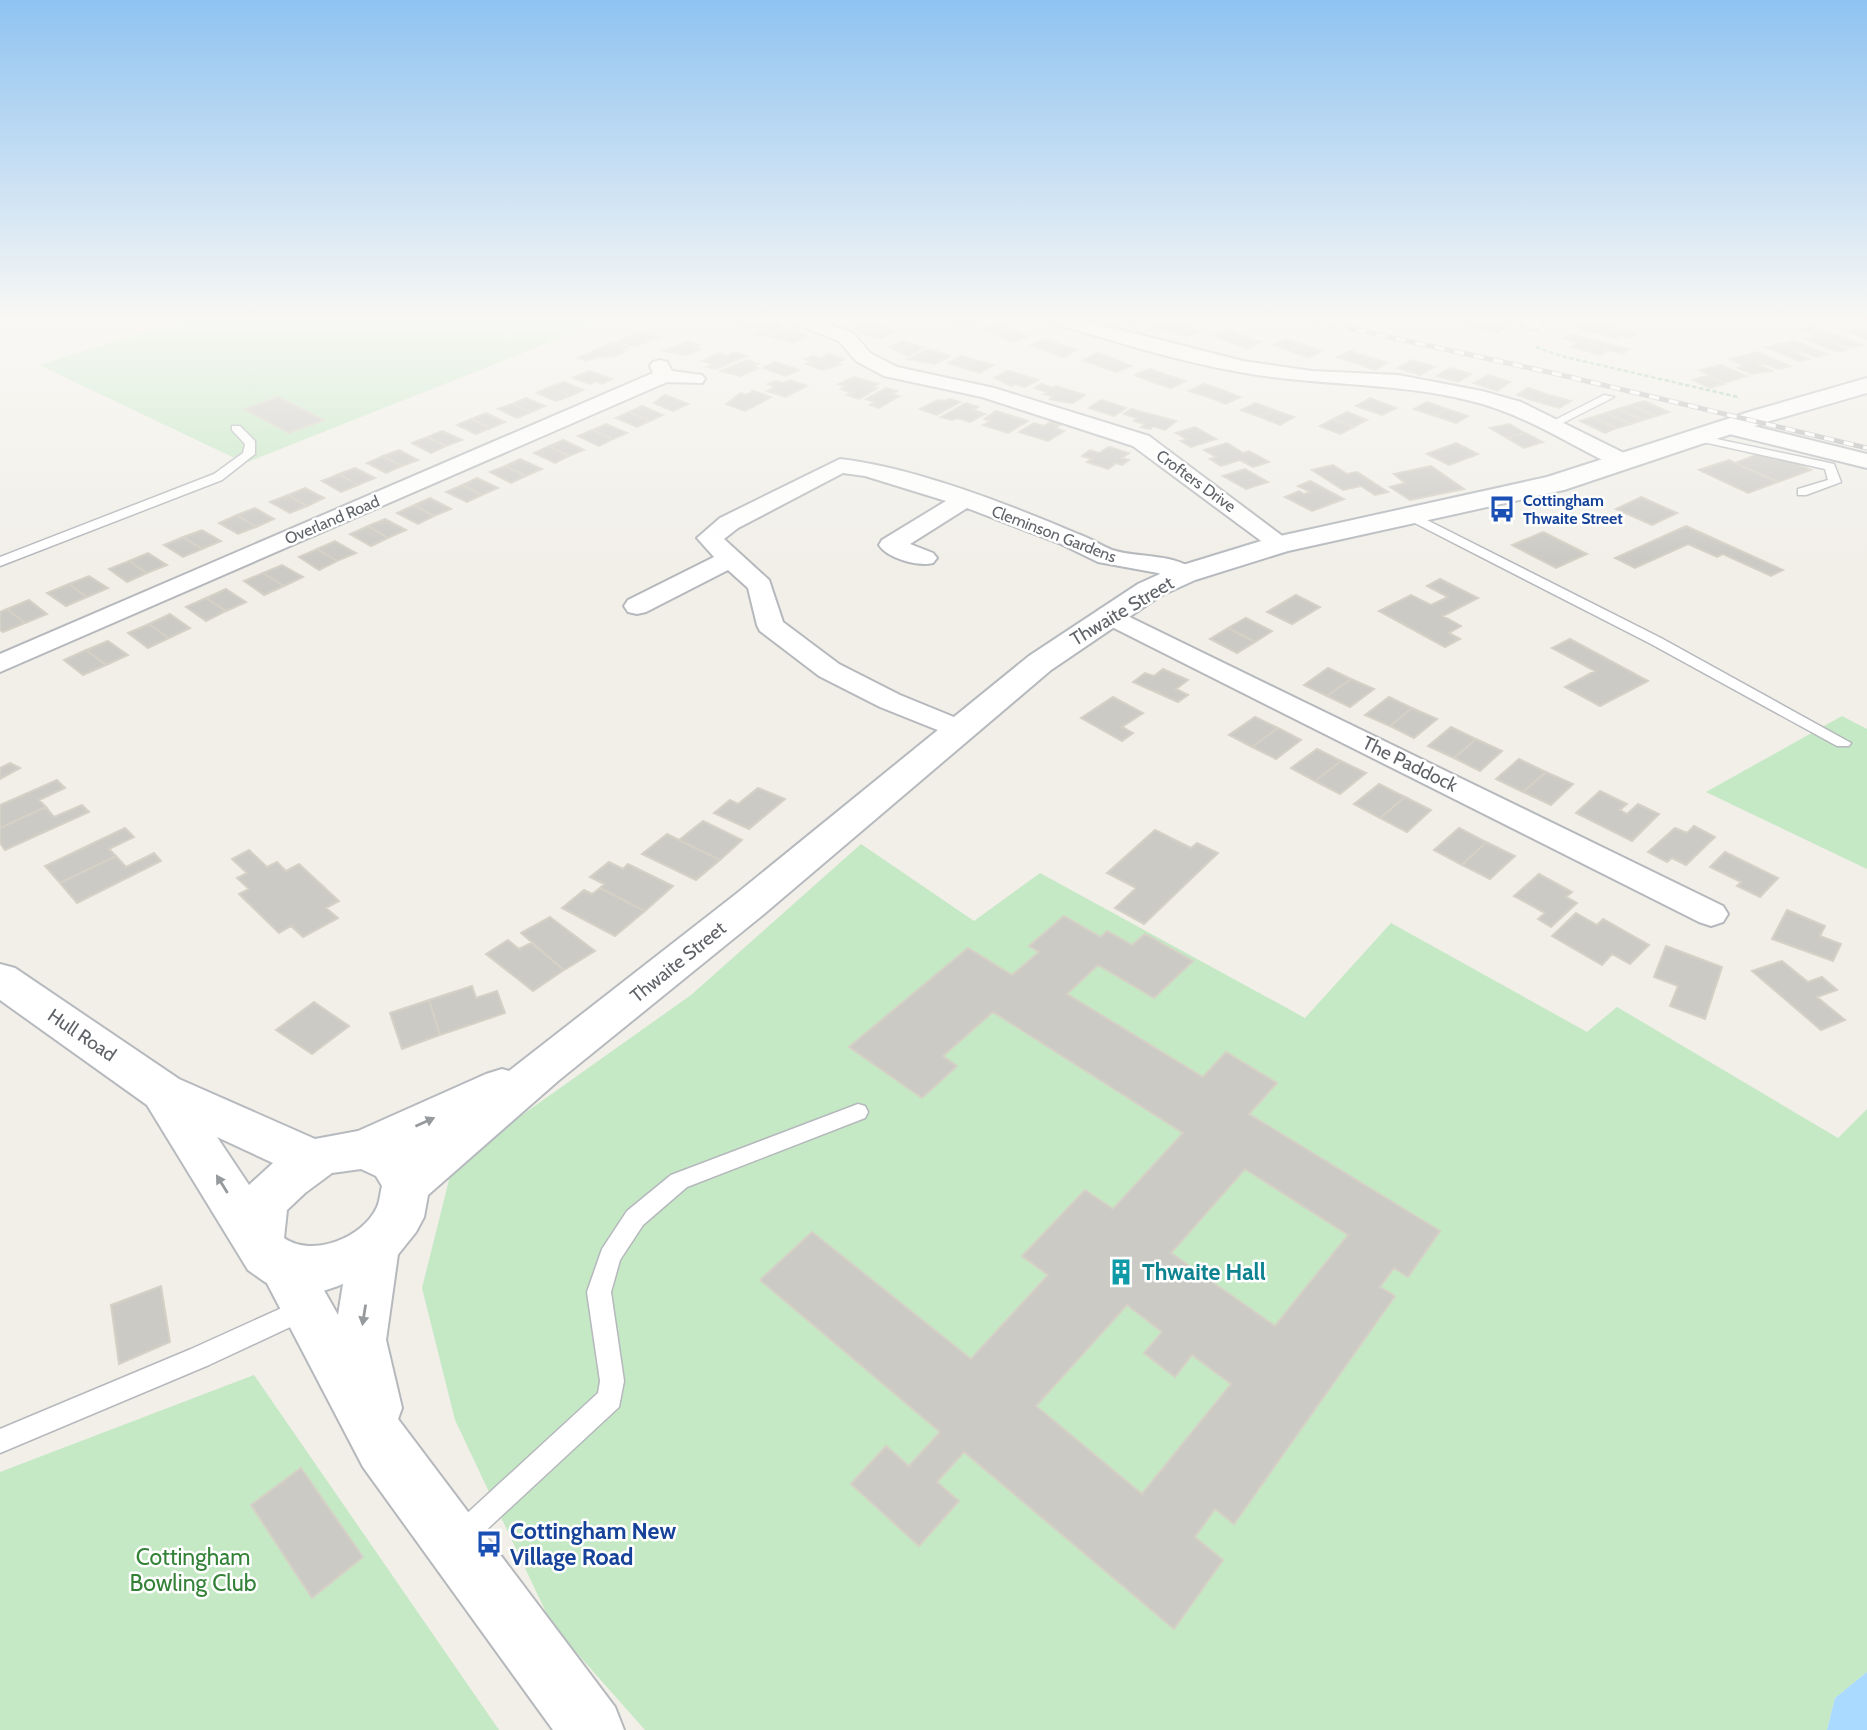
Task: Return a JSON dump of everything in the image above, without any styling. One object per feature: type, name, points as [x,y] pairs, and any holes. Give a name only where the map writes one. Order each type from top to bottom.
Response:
[{"type":"main road","name":"Thwaite Street","points":[[406,1185],[542,1069],[739,913],[1040,663],[1149,590],[1184,574],[1281,544],[1554,484],[1823,398]]},
{"type":"main road","name":"Hull Road","points":[[0,979],[163,1091],[312,1159]]},
{"type":"main road","name":"Thwaite Street","points":[[363,1150],[542,1069]]},
{"type":"main road","name":"Hull Road","points":[[163,1091],[282,1272],[383,1448],[592,1730]]},
{"type":"main road","points":[[363,1150],[393,1162],[406,1185],[399,1217],[374,1247],[320,1270],[282,1272],[264,1201],[312,1159],[336,1151],[363,1150]]},
{"type":"main road","points":[[374,1247],[360,1340],[383,1448]]},
{"type":"street","name":"Overland Road","points":[[0,664],[602,398]]},
{"type":"street","name":"Crofters Drive","points":[[1005,398],[1141,441],[1281,544]]},
{"type":"street","points":[[1484,398],[1513,407],[1624,462]]},
{"type":"street","points":[[1729,427],[1867,461]]},
{"type":"street","name":"Cleminson Gardens","points":[[960,730],[890,701],[829,670],[770,625],[760,586],[709,538],[729,523],[841,466],[868,469],[965,499],[1070,539],[1107,557],[1164,566],[1184,574]]},
{"type":"street","points":[[924,558],[891,545],[965,499]]},
{"type":"street","points":[[636,604],[729,559]]},
{"type":"street","name":"The Paddock","points":[[1109,615],[1710,914]]},
{"type":"lane","points":[[1551,425],[1607,398]]},
{"type":"lane","points":[[0,562],[218,477],[249,454],[251,443],[236,428]]},
{"type":"lane","points":[[1698,438],[1830,467],[1835,482],[1802,492]]},
{"type":"lane","points":[[1409,515],[1656,641],[1843,743]]},
{"type":"lane","points":[[454,1543],[610,1399],[612,1381],[599,1292],[610,1256],[635,1218],[679,1181],[858,1112]]},
{"type":"lane","points":[[0,1441],[200,1357],[282,1272]]},
{"type":"path","points":[[1738,398],[1774,412]]},
{"type":"green space","points":[[108,398],[410,398],[245,463]]},
{"type":"green space","points":[[1842,716],[1867,729],[1867,869],[1706,792]]},
{"type":"green space","points":[[861,844],[974,921],[1040,873],[1305,1018],[1391,923],[1587,1032],[1617,1007],[1838,1138],[1867,1109],[1867,1672],[1835,1698],[1827,1730],[645,1730],[552,1625],[455,1420],[422,1288],[453,1164],[691,995]]},
{"type":"green space","name":"Cottingham Bowling Club","points":[[254,1375],[499,1730],[0,1730],[0,1472]]},
{"type":"water","points":[[1867,1672],[1867,1730],[1827,1730],[1835,1698]]},
{"type":"building","points":[[279,398],[324,420],[289,433],[244,409]]},
{"type":"building","points":[[526,398],[545,406],[531,412],[512,404]]},
{"type":"building","points":[[661,398],[672,398],[688,404],[673,411],[654,403]]},
{"type":"building","points":[[735,398],[770,398],[745,411],[726,404]]},
{"type":"building","points":[[896,398],[879,408],[870,405],[875,402],[866,399]]},
{"type":"building","points":[[1051,398],[1081,398],[1073,403]]},
{"type":"building","points":[[1210,398],[1239,398],[1226,404]]},
{"type":"building","points":[[1370,398],[1396,408],[1382,415],[1356,406]]},
{"type":"building","points":[[1525,398],[1545,398],[1538,402]]},
{"type":"building","points":[[1545,398],[1571,401],[1559,408],[1538,402]]},
{"type":"building","points":[[938,400],[960,402],[937,415],[920,409]]},
{"type":"building","points":[[1101,400],[1126,408],[1114,416],[1089,408]]},
{"type":"building","points":[[1644,401],[1669,412],[1656,416],[1631,405]]},
{"type":"building","points":[[1427,402],[1447,409],[1435,416],[1414,409]]},
{"type":"building","points":[[966,403],[978,407],[973,410],[985,414],[970,422],[941,417]]},
{"type":"building","points":[[1255,403],[1274,410],[1260,417],[1241,410]]},
{"type":"building","points":[[512,404],[531,412],[517,418],[498,409]]},
{"type":"building","points":[[1631,405],[1656,416],[1643,420],[1618,409]]},
{"type":"building","points":[[642,406],[663,415],[650,421],[629,412]]},
{"type":"building","points":[[1131,409],[1176,421],[1165,430],[1153,426],[1150,429],[1141,427],[1145,424],[1124,414]]},
{"type":"building","points":[[1447,409],[1468,416],[1456,423],[1435,416]]},
{"type":"building","points":[[1618,409],[1643,420],[1631,424],[1606,413]]},
{"type":"building","points":[[1274,410],[1294,417],[1280,425],[1260,417]]},
{"type":"building","points":[[996,411],[1028,421],[1008,433],[983,425],[990,421],[984,419]]},
{"type":"building","points":[[629,412],[650,421],[637,427],[616,418]]},
{"type":"building","points":[[1347,412],[1367,420],[1354,427],[1333,419]]},
{"type":"building","points":[[486,413],[505,422],[491,428],[471,419]]},
{"type":"building","points":[[1606,413],[1631,424],[1617,428],[1593,417]]},
{"type":"building","points":[[1593,417],[1617,428],[1605,433],[1580,421]]},
{"type":"building","points":[[471,419],[491,428],[476,434],[457,425]]},
{"type":"building","points":[[1333,419],[1354,427],[1340,434],[1320,426]]},
{"type":"building","points":[[1050,422],[1060,425],[1055,428],[1064,431],[1048,441],[1019,432],[1034,423],[1044,426]]},
{"type":"building","points":[[606,424],[627,433],[613,439],[592,430]]},
{"type":"building","points":[[1509,424],[1525,433],[1507,438],[1490,428]]},
{"type":"building","points":[[1195,427],[1216,439],[1191,447],[1181,441],[1187,439],[1176,433]]},
{"type":"building","points":[[592,430],[613,439],[599,446],[578,436]]},
{"type":"building","points":[[442,431],[462,440],[446,446],[427,437]]},
{"type":"building","points":[[1525,433],[1543,442],[1524,448],[1507,438]]},
{"type":"building","points":[[427,437],[446,446],[431,453],[412,443]]},
{"type":"building","points":[[563,440],[584,450],[569,456],[549,446]]},
{"type":"building","points":[[1227,443],[1243,453],[1249,451],[1269,462],[1253,467],[1240,460],[1221,466],[1210,459],[1216,457],[1204,450]]},
{"type":"building","points":[[1456,443],[1478,454],[1449,465],[1427,454]]},
{"type":"building","points":[[549,446],[569,456],[555,463],[534,453]]},
{"type":"building","points":[[1109,447],[1129,453],[1122,458],[1129,460],[1122,465],[1116,463],[1108,469],[1087,462],[1092,459],[1082,456],[1090,450],[1099,453]]},
{"type":"building","points":[[399,450],[418,460],[402,466],[383,456]]},
{"type":"building","points":[[1761,453],[1776,460],[1783,458],[1811,470],[1778,482],[1735,463]]},
{"type":"building","points":[[383,456],[402,466],[386,473],[367,463]]},
{"type":"building","points":[[520,459],[542,469],[526,476],[505,466]]},
{"type":"building","points":[[1729,460],[1778,482],[1748,493],[1699,470]]},
{"type":"building","points":[[1333,465],[1347,474],[1357,472],[1388,492],[1375,495],[1361,486],[1343,490],[1312,470]]},
{"type":"building","points":[[505,466],[526,476],[511,483],[490,472]]},
{"type":"building","points":[[1431,466],[1464,489],[1410,500],[1390,487],[1405,483],[1394,474]]},
{"type":"building","points":[[355,468],[375,478],[358,485],[339,474]]},
{"type":"building","points":[[1245,469],[1268,482],[1246,489],[1223,476]]},
{"type":"building","points":[[339,474],[358,485],[341,492],[322,481]]},
{"type":"building","points":[[477,478],[498,488],[482,495],[462,485]]},
{"type":"building","points":[[1310,481],[1344,499],[1312,511],[1285,497],[1299,491],[1304,494],[1310,492],[1298,486]]},
{"type":"building","points":[[462,485],[482,495],[467,502],[446,492]]},
{"type":"building","points":[[305,488],[324,498],[307,506],[288,495]]},
{"type":"building","points":[[288,495],[307,506],[290,513],[270,502]]},
{"type":"building","points":[[1641,497],[1677,513],[1652,525],[1616,509]]},
{"type":"building","points":[[430,498],[451,509],[434,516],[414,505]]},
{"type":"building","points":[[414,505],[434,516],[418,524],[397,513]]},
{"type":"building","points":[[255,508],[274,519],[256,527],[237,515]]},
{"type":"building","points":[[237,515],[256,527],[238,534],[219,523]]},
{"type":"building","points":[[385,519],[406,530],[388,538],[368,526]]},
{"type":"building","points":[[368,526],[388,538],[371,546],[350,534]]},
{"type":"building","points":[[1686,526],[1783,570],[1771,576],[1723,554],[1717,557],[1688,544],[1635,568],[1615,558]]},
{"type":"building","points":[[202,530],[221,541],[202,549],[183,537]]},
{"type":"building","points":[[1543,532],[1587,554],[1556,568],[1512,545]]},
{"type":"building","points":[[183,537],[202,549],[183,557],[164,545]]},
{"type":"building","points":[[335,541],[356,553],[337,561],[317,549]]},
{"type":"building","points":[[317,549],[337,561],[319,570],[299,557]]},
{"type":"building","points":[[148,553],[167,565],[147,573],[129,561]]},
{"type":"building","points":[[129,561],[147,573],[127,582],[109,569]]},
{"type":"building","points":[[282,565],[303,577],[284,586],[263,573]]},
{"type":"building","points":[[263,573],[284,586],[264,595],[244,581]]},
{"type":"building","points":[[89,576],[108,588],[87,597],[69,584]]},
{"type":"building","points":[[1440,579],[1478,598],[1443,616],[1461,626],[1449,633],[1460,639],[1445,647],[1379,611],[1411,595],[1431,605],[1448,597],[1427,586]]},
{"type":"building","points":[[69,584],[87,597],[66,606],[47,593]]},
{"type":"building","points":[[226,589],[246,602],[226,611],[206,598]]},
{"type":"building","points":[[1296,595],[1320,607],[1292,624],[1267,612]]},
{"type":"building","points":[[206,598],[226,611],[206,621],[186,607]]},
{"type":"building","points":[[29,600],[47,614],[25,623],[7,609]]},
{"type":"building","points":[[7,609],[25,623],[3,632],[0,630],[0,612]]},
{"type":"building","points":[[170,614],[190,628],[169,638],[149,624]]},
{"type":"building","points":[[1246,618],[1272,631],[1255,642],[1228,628]]},
{"type":"building","points":[[149,624],[169,638],[148,648],[128,633]]},
{"type":"building","points":[[1228,628],[1255,642],[1237,653],[1210,639]]},
{"type":"building","points":[[1570,639],[1648,681],[1600,706],[1565,687],[1595,671],[1552,648]]},
{"type":"building","points":[[108,641],[128,655],[106,665],[86,650]]},
{"type":"building","points":[[86,650],[106,665],[83,675],[64,660]]},
{"type":"building","points":[[1328,668],[1351,679],[1327,696],[1304,685]]},
{"type":"building","points":[[1163,669],[1188,680],[1176,689],[1188,695],[1178,702],[1133,682],[1145,673],[1154,676]]},
{"type":"building","points":[[1351,679],[1374,689],[1350,707],[1327,696]]},
{"type":"building","points":[[1113,697],[1143,713],[1122,727],[1133,733],[1122,741],[1081,718]]},
{"type":"building","points":[[1389,697],[1412,708],[1390,726],[1365,715]]},
{"type":"building","points":[[1412,708],[1437,719],[1414,738],[1390,726]]},
{"type":"building","points":[[1255,717],[1278,728],[1252,747],[1229,735]]},
{"type":"building","points":[[1451,727],[1476,739],[1454,758],[1428,746]]},
{"type":"building","points":[[1278,728],[1301,740],[1276,759],[1252,747]]},
{"type":"building","points":[[1476,739],[1502,751],[1480,771],[1454,758]]},
{"type":"building","points":[[1317,749],[1341,761],[1315,781],[1291,768]]},
{"type":"building","points":[[1519,759],[1546,772],[1523,792],[1496,779]]},
{"type":"building","points":[[1341,761],[1366,773],[1340,794],[1315,781]]},
{"type":"building","points":[[10,763],[20,768],[0,779],[0,768]]},
{"type":"building","points":[[1546,772],[1573,784],[1551,805],[1523,792]]},
{"type":"building","points":[[57,780],[65,788],[39,800],[46,807],[0,828],[0,805]]},
{"type":"building","points":[[1379,784],[1405,797],[1380,818],[1354,804]]},
{"type":"building","points":[[758,788],[785,799],[749,829],[714,813],[730,800],[738,804]]},
{"type":"building","points":[[1600,791],[1627,804],[1620,810],[1627,814],[1638,804],[1659,814],[1632,841],[1576,813]]},
{"type":"building","points":[[1405,797],[1431,810],[1407,832],[1380,818]]},
{"type":"building","points":[[82,805],[89,812],[5,850],[0,843],[0,828],[46,807],[54,817]]},
{"type":"building","points":[[703,821],[742,840],[720,860],[679,840]]},
{"type":"building","points":[[1694,826],[1715,837],[1686,865],[1672,858],[1667,862],[1648,852],[1675,828],[1687,833]]},
{"type":"building","points":[[125,828],[134,837],[109,849],[116,856],[60,883],[45,866]]},
{"type":"building","points":[[1459,828],[1486,842],[1462,865],[1434,850]]},
{"type":"building","points":[[1155,830],[1191,848],[1197,843],[1218,853],[1144,924],[1115,908],[1136,888],[1107,873]]},
{"type":"building","points":[[667,834],[720,860],[696,880],[642,854]]},
{"type":"building","points":[[1486,842],[1515,856],[1490,879],[1462,865]]},
{"type":"building","points":[[249,850],[267,867],[277,862],[286,871],[299,864],[339,901],[326,908],[338,918],[303,937],[291,926],[279,933],[239,894],[249,889],[237,878],[247,873],[232,859]]},
{"type":"building","points":[[1725,852],[1778,878],[1760,897],[1737,886],[1741,882],[1710,867]]},
{"type":"building","points":[[154,853],[161,861],[77,903],[60,883],[116,856],[126,867]]},
{"type":"building","points":[[609,862],[623,869],[628,864],[673,886],[645,911],[600,888],[604,884],[590,877]]},
{"type":"building","points":[[1539,874],[1572,892],[1566,897],[1577,903],[1551,927],[1538,919],[1545,913],[1514,896]]},
{"type":"building","points":[[600,888],[645,911],[615,936],[562,908],[584,890],[592,894]]},
{"type":"building","points":[[1787,910],[1825,926],[1820,936],[1841,944],[1833,961],[1772,939]]},
{"type":"building","points":[[1576,913],[1597,925],[1603,919],[1649,945],[1630,964],[1612,954],[1602,965],[1552,936]]},
{"type":"building","name":"Thwaite Hall","points":[[1064,916],[1101,937],[1107,931],[1132,945],[1145,934],[1193,961],[1154,998],[1098,965],[1067,994],[1203,1077],[1226,1052],[1277,1083],[1249,1114],[1440,1231],[1408,1277],[1394,1268],[1380,1287],[1395,1296],[1234,1524],[1215,1509],[1195,1537],[1223,1560],[1174,1629],[964,1452],[937,1482],[959,1501],[919,1546],[851,1484],[886,1446],[909,1466],[940,1432],[760,1280],[812,1232],[971,1359],[1048,1275],[1022,1256],[1085,1190],[1113,1209],[1183,1133],[993,1012],[943,1056],[957,1066],[922,1098],[849,1047],[968,948],[1012,975],[1039,952],[1029,946]],"holes":[[[1245,1169],[1348,1235],[1275,1326],[1171,1253]],[[1127,1305],[1162,1332],[1144,1353],[1175,1377],[1192,1355],[1231,1384],[1142,1494],[1036,1406]]]},
{"type":"building","points":[[550,917],[595,951],[564,970],[521,933]]},
{"type":"building","points":[[508,940],[519,949],[531,943],[564,970],[533,991],[486,954]]},
{"type":"building","points":[[1666,946],[1722,967],[1705,1019],[1670,1006],[1678,986],[1654,977]]},
{"type":"building","points":[[1782,961],[1808,982],[1822,977],[1837,990],[1817,997],[1845,1020],[1821,1030],[1752,971]]},
{"type":"building","points":[[472,986],[476,998],[497,991],[505,1013],[440,1035],[429,1000]]},
{"type":"building","points":[[429,1000],[440,1035],[402,1049],[390,1013]]},
{"type":"building","points":[[314,1002],[349,1026],[312,1054],[276,1030]]},
{"type":"building","points":[[161,1286],[170,1342],[119,1364],[111,1305]]},
{"type":"building","points":[[301,1468],[363,1557],[312,1598],[251,1505]]},
{"type":"railway","points":[[1656,398],[1867,448]]},
{"type":"place","name":"Cottingham Thwaite Street","points":[[1502,509]]},
{"type":"place","name":"Thwaite Hall","points":[[1121,1272]]},
{"type":"place","name":"Cottingham New Village Road","points":[[489,1544]]}]
